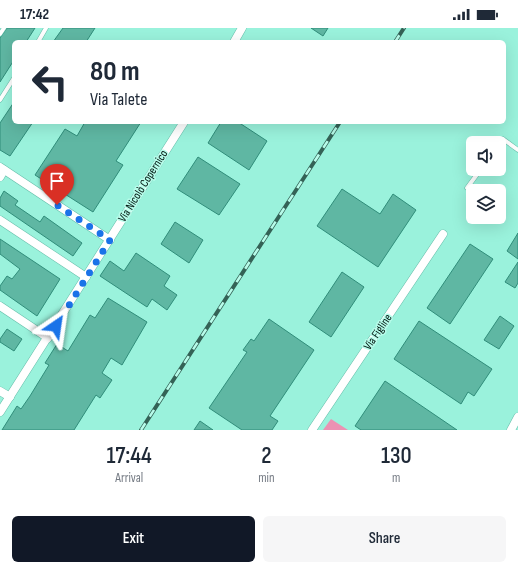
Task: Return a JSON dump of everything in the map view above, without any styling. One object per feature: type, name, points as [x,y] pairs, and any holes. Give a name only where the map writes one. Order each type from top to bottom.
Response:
[{"type":"street","points":[[235,40],[242,28]]},
{"type":"street","name":"Via Nicolò Copernico","points":[[0,412],[183,124]]},
{"type":"street","points":[[1,172],[110,240]]},
{"type":"street","points":[[0,220],[86,277]]},
{"type":"street","name":"Via Figline","points":[[312,430],[443,234]]},
{"type":"street","points":[[0,306],[48,338]]},
{"type":"street","points":[[0,391],[10,397]]},
{"type":"street","points":[[511,430],[518,417]]},
{"type":"lane","points":[[0,34],[4,28]]},
{"type":"lane","points":[[39,40],[46,28]]},
{"type":"lane","points":[[0,100],[12,81]]},
{"type":"lane","points":[[506,141],[518,150]]},
{"type":"shaded area","points":[[331,419],[348,430],[323,430]]},
{"type":"building","points":[[7,28],[35,28],[27,40],[12,40],[12,63],[0,82],[0,38]]},
{"type":"building","points":[[63,28],[95,28],[87,40],[54,40]]},
{"type":"building","points":[[311,28],[328,28],[323,36]]},
{"type":"building","points":[[12,105],[12,124],[32,124],[10,156],[0,150],[0,123]]},
{"type":"building","points":[[84,124],[140,124],[116,161],[123,165],[93,212],[35,175],[65,129],[77,136]]},
{"type":"building","points":[[220,124],[241,124],[267,141],[249,170],[208,143]]},
{"type":"building","points":[[198,157],[240,184],[219,215],[177,189]]},
{"type":"building","points":[[342,189],[380,214],[393,194],[416,210],[378,267],[317,226]]},
{"type":"building","points":[[4,191],[18,201],[15,205],[40,222],[44,216],[82,243],[73,256],[0,206],[0,198]]},
{"type":"building","points":[[175,222],[203,240],[189,263],[161,244]]},
{"type":"building","points":[[518,233],[518,259],[507,251]]},
{"type":"building","points":[[0,239],[60,279],[37,316],[0,290],[0,286],[7,276],[12,279],[20,269],[0,254]]},
{"type":"building","points":[[470,244],[493,259],[450,324],[427,308]]},
{"type":"building","points":[[136,253],[170,276],[164,286],[177,295],[167,310],[152,299],[147,307],[100,276],[110,261],[124,271]]},
{"type":"building","points":[[518,262],[518,283],[515,288],[505,282]]},
{"type":"building","points":[[342,272],[364,287],[331,337],[309,322]]},
{"type":"building","points":[[108,298],[147,322],[122,365],[111,358],[102,373],[112,380],[100,398],[96,395],[74,430],[2,430],[17,406],[21,409],[30,396],[49,365],[45,363],[57,344],[68,351],[90,315],[95,318]]},
{"type":"building","points":[[500,316],[514,326],[499,349],[484,340]]},
{"type":"building","points":[[269,319],[314,350],[270,416],[278,421],[272,430],[242,430],[209,408],[247,352],[243,350],[251,339],[254,341]]},
{"type":"building","points":[[419,321],[492,369],[474,396],[468,392],[461,404],[394,359]]},
{"type":"building","points":[[7,329],[22,339],[14,351],[0,342],[0,339]]},
{"type":"building","points":[[385,381],[457,430],[361,430],[355,426]]},
{"type":"building","points":[[200,421],[213,430],[194,430]]},
{"type":"railway","points":[[396,40],[404,28]]},
{"type":"railway","points":[[141,430],[339,124]]},
{"type":"route","points":[[56,326],[110,240],[57,205]]}]
